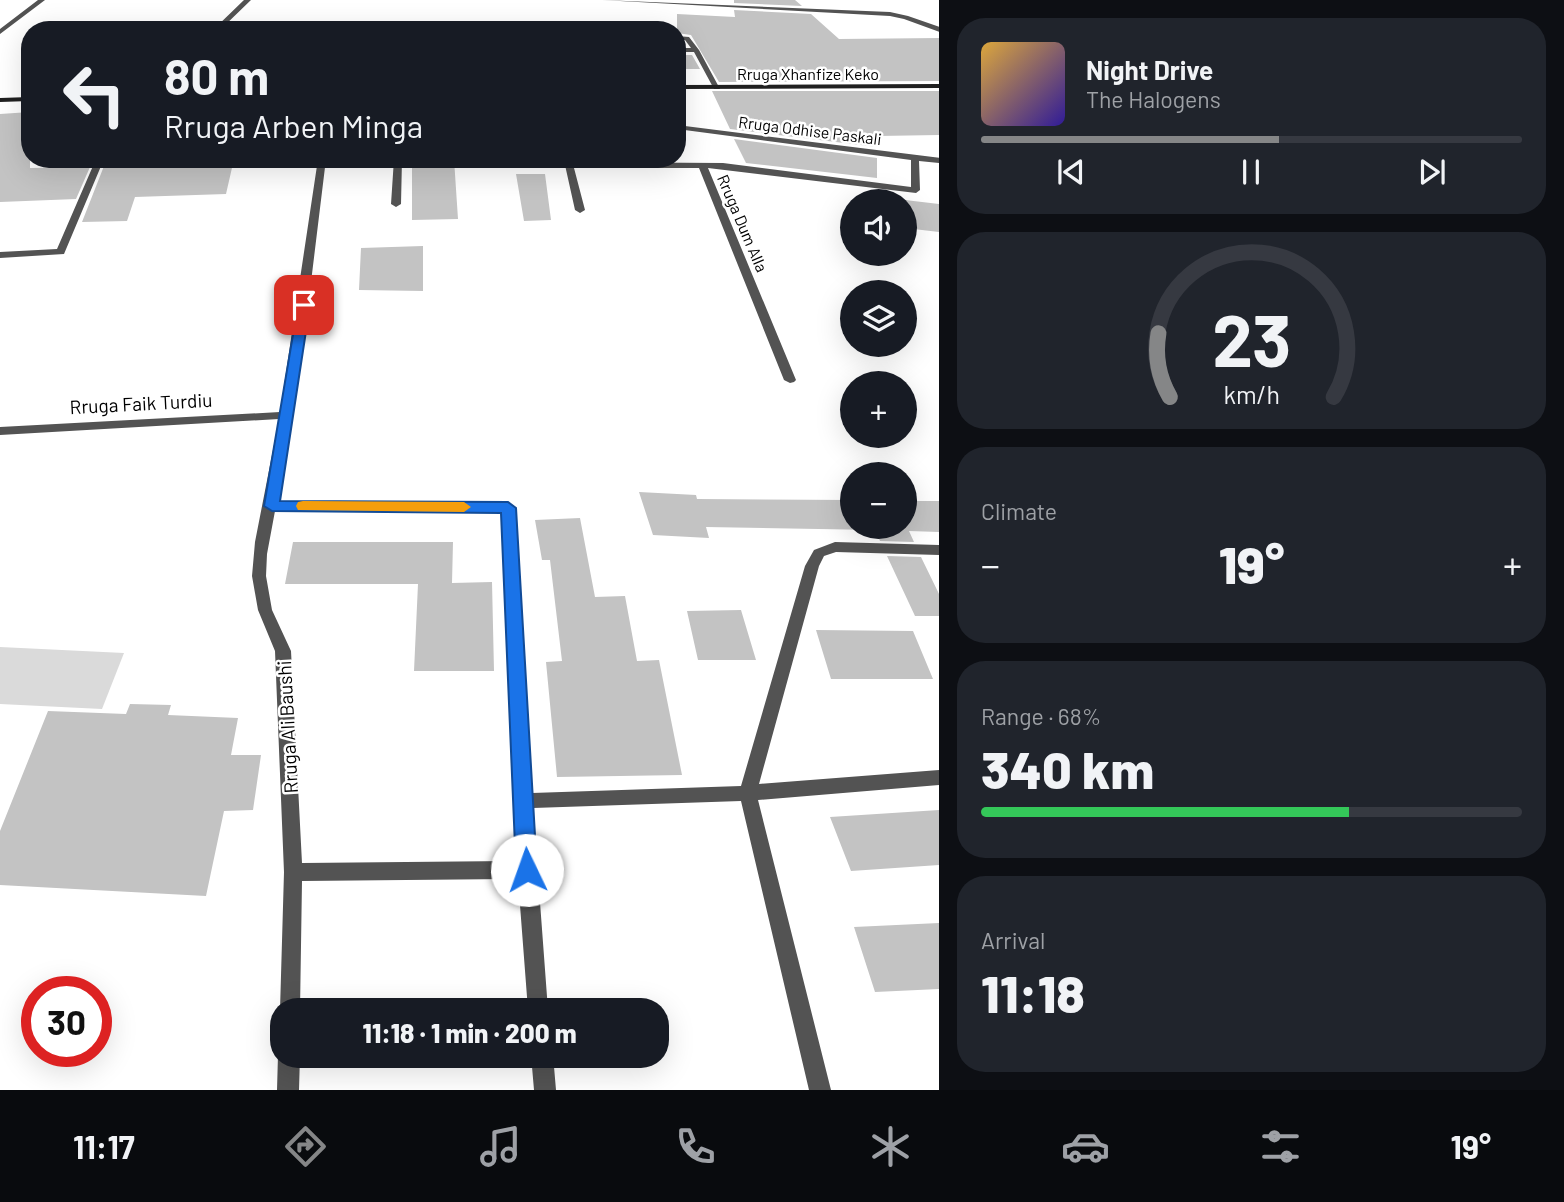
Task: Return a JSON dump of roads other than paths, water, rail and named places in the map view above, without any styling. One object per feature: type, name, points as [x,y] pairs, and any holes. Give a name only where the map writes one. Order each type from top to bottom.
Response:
[{"type":"main road","name":"Rruga Xhanfize Keko","points":[[686,87],[939,86]]},
{"type":"main road","points":[[0,100],[21,99]]},
{"type":"street","points":[[0,32],[42,0]]},
{"type":"street","points":[[226,21],[248,0]]},
{"type":"street","points":[[605,0],[898,15],[939,30]]},
{"type":"street","points":[[811,0],[826,13]]},
{"type":"street","points":[[686,38],[717,87]]},
{"type":"street","points":[[686,50],[696,50]]},
{"type":"street","name":"Rruga Odhise Paskali","points":[[686,128],[939,161]]},
{"type":"street","points":[[702,165],[916,190],[915,158]]},
{"type":"street","name":"Rruga Dum Alla","points":[[686,165],[702,165],[790,380]]},
{"type":"street","points":[[0,256],[61,252],[96,168]]},
{"type":"street","name":"Rruga Ali Baushi","points":[[290,998],[293,872],[283,651],[270,627],[262,603],[259,565],[272,506],[314,238],[322,168]]},
{"type":"street","points":[[396,204],[398,168]]},
{"type":"street","name":"Rruga Dum Alla","points":[[570,168],[580,210]]},
{"type":"street","name":"Rruga Faik Turdiu","points":[[0,431],[285,415]]},
{"type":"street","points":[[272,506],[508,508],[527,870],[537,998]]},
{"type":"street","points":[[820,1090],[748,793],[812,566],[819,553],[835,547],[939,550]]},
{"type":"street","points":[[523,801],[748,793],[939,777]]},
{"type":"street","points":[[293,872],[527,870]]},
{"type":"street","points":[[288,1090],[289,1068]]},
{"type":"street","points":[[543,1068],[545,1090]]}]
